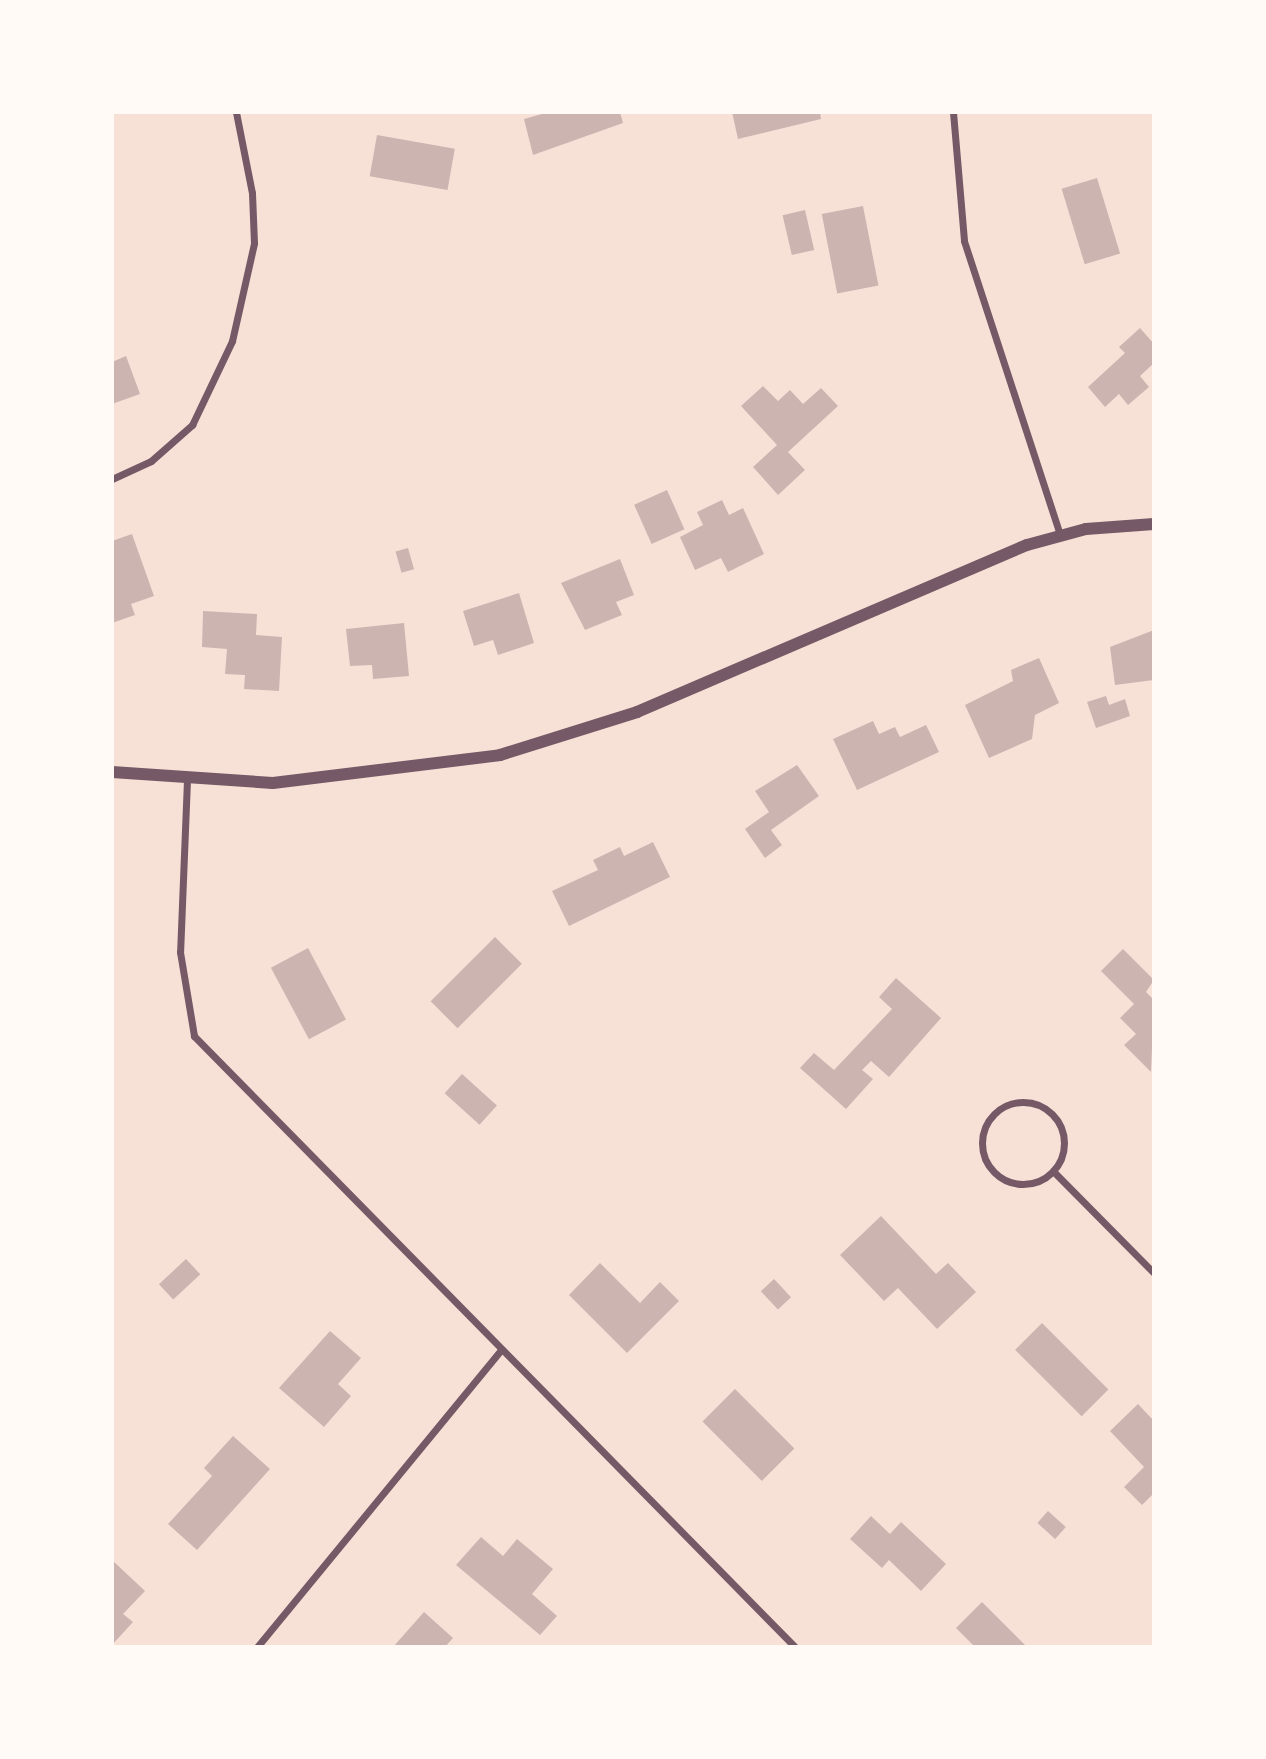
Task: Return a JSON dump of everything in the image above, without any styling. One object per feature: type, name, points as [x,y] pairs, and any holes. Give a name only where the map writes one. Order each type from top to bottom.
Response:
[{"type":"street","points":[[112,479],[151,461],[192,425],[232,341],[254,243],[252,193],[236,112]]},
{"type":"street","points":[[953,112],[964,241],[1060,534]]},
{"type":"street","points":[[112,772],[187,780],[359,777],[548,742],[637,712],[977,563],[1060,534],[1154,524]]},
{"type":"street","points":[[187,780],[180,953],[194,1037],[499,1352],[795,1647]]},
{"type":"street","points":[[1032,1102],[1054,1115],[1065,1139],[1053,1171],[1022,1185],[996,1175],[982,1137],[995,1113],[1032,1102]]},
{"type":"street","points":[[1053,1171],[1154,1273]]},
{"type":"street","points":[[257,1647],[499,1352]]},
{"type":"building","points":[[549,112],[620,112],[623,123],[533,155],[524,119]]},
{"type":"building","points":[[732,112],[820,112],[821,119],[738,139]]},
{"type":"building","points":[[377,135],[455,149],[448,190],[370,176]]},
{"type":"building","points":[[1097,178],[1120,254],[1085,264],[1062,189]]},
{"type":"building","points":[[863,206],[878,286],[837,294],[822,214]]},
{"type":"building","points":[[805,210],[814,250],[792,255],[783,215]]},
{"type":"building","points":[[1140,328],[1154,344],[1154,363],[1140,376],[1149,387],[1128,405],[1119,394],[1105,407],[1088,387],[1125,353],[1119,347]]},
{"type":"building","points":[[126,356],[140,394],[112,404],[112,362]]},
{"type":"building","points":[[763,386],[778,401],[790,390],[803,404],[821,388],[838,406],[788,452],[805,470],[778,495],[753,467],[777,445],[741,406]]},
{"type":"building","points":[[667,490],[684,529],[652,544],[634,505]]},
{"type":"building","points":[[722,500],[729,515],[743,508],[764,554],[728,572],[721,558],[695,570],[680,537],[703,525],[697,512]]},
{"type":"building","points":[[132,534],[154,596],[131,604],[135,615],[112,623],[112,541]]},
{"type":"building","points":[[408,548],[414,569],[402,573],[396,552]]},
{"type":"building","points":[[620,559],[634,595],[616,602],[622,615],[585,630],[561,583]]},
{"type":"building","points":[[519,593],[534,643],[498,655],[493,640],[474,646],[463,611]]},
{"type":"building","points":[[203,611],[257,614],[256,635],[282,637],[279,691],[244,689],[245,675],[225,674],[227,649],[202,647]]},
{"type":"building","points":[[404,623],[409,676],[373,679],[372,665],[350,666],[346,629]]},
{"type":"building","points":[[1154,630],[1154,680],[1115,685],[1110,647]]},
{"type":"building","points":[[1039,658],[1059,703],[1035,715],[1032,739],[989,758],[965,705],[1013,681],[1011,670]]},
{"type":"building","points":[[1106,696],[1109,705],[1125,699],[1130,716],[1096,728],[1087,702]]},
{"type":"building","points":[[873,721],[879,734],[895,727],[900,737],[926,725],[939,752],[857,790],[833,739]]},
{"type":"building","points":[[797,765],[819,796],[771,830],[782,845],[765,858],[745,829],[769,812],[755,791]]},
{"type":"building","points":[[653,842],[670,877],[569,926],[552,891],[598,870],[593,860],[620,847],[624,856]]},
{"type":"building","points":[[495,937],[522,964],[458,1028],[431,1001]]},
{"type":"building","points":[[308,948],[346,1020],[309,1039],[271,968]]},
{"type":"building","points":[[1123,949],[1154,980],[1146,992],[1154,1000],[1151,1072],[1124,1045],[1136,1034],[1120,1018],[1134,1004],[1101,971]]},
{"type":"building","points":[[896,978],[941,1018],[889,1077],[871,1061],[862,1070],[873,1079],[846,1109],[800,1068],[814,1053],[834,1070],[892,1009],[879,997]]},
{"type":"building","points":[[462,1074],[497,1105],[480,1125],[445,1093]]},
{"type":"building","points":[[881,1216],[936,1274],[948,1263],[976,1292],[937,1329],[898,1288],[884,1301],[840,1255]]},
{"type":"building","points":[[186,1259],[200,1274],[173,1300],[159,1284]]},
{"type":"building","points":[[600,1263],[640,1303],[660,1282],[679,1301],[627,1353],[569,1295]]},
{"type":"building","points":[[774,1279],[791,1297],[778,1310],[761,1291]]},
{"type":"building","points":[[1042,1323],[1108,1389],[1082,1416],[1015,1350]]},
{"type":"building","points":[[330,1331],[361,1358],[338,1384],[351,1396],[324,1427],[279,1388]]},
{"type":"building","points":[[735,1389],[794,1448],[762,1481],[702,1422]]},
{"type":"building","points":[[1138,1404],[1154,1421],[1154,1493],[1142,1505],[1124,1487],[1144,1467],[1110,1431]]},
{"type":"building","points":[[233,1436],[270,1469],[197,1550],[168,1524],[212,1476],[204,1468]]},
{"type":"building","points":[[1048,1511],[1066,1527],[1055,1539],[1037,1523]]},
{"type":"building","points":[[871,1516],[890,1534],[901,1522],[946,1564],[921,1591],[889,1560],[882,1568],[850,1539]]},
{"type":"building","points":[[481,1537],[503,1556],[517,1539],[553,1569],[532,1594],[557,1616],[540,1635],[456,1565]]},
{"type":"building","points":[[112,1560],[145,1591],[123,1614],[133,1622],[112,1645]]},
{"type":"building","points":[[982,1602],[1027,1647],[975,1647],[956,1628]]},
{"type":"building","points":[[424,1612],[453,1638],[445,1647],[393,1647]]}]
